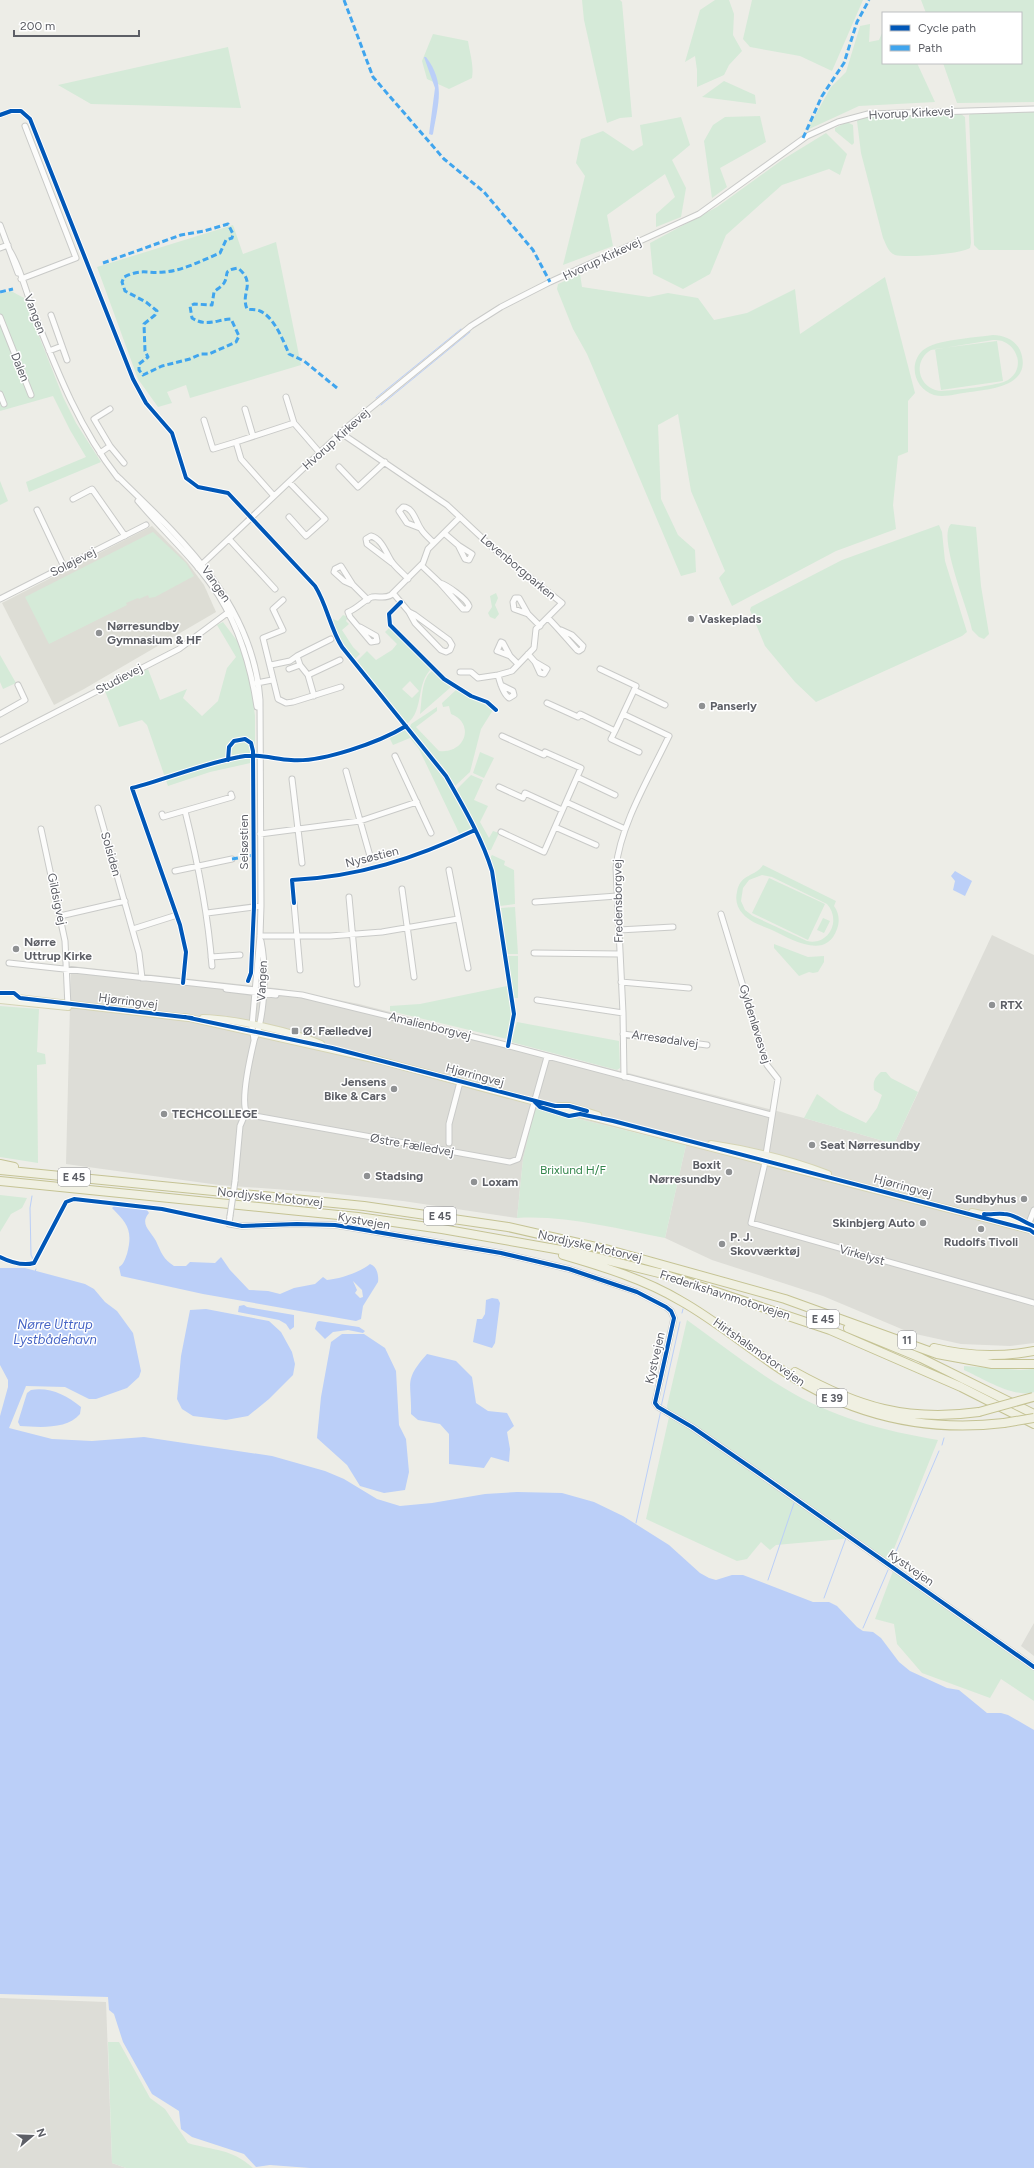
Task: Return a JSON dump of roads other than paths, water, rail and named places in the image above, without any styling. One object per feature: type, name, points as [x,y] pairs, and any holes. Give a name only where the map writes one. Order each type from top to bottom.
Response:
[{"type":"highway","points":[[0,1164],[97,1175],[148,1184]]},
{"type":"highway","name":"Nordjyske Motorvej","points":[[0,1170],[364,1206],[453,1218],[508,1227],[609,1250],[725,1281]]},
{"type":"highway","name":"Nordjyske Motorvej","points":[[0,1181],[366,1218],[508,1240],[539,1247]]},
{"type":"highway","points":[[0,1186],[96,1195],[201,1201]]},
{"type":"highway","name":"Frederikshavnmotorvejen","points":[[539,1247],[578,1253],[663,1274],[830,1330],[962,1387],[1034,1424]]},
{"type":"highway","name":"Hirtshalsmotorvejen","points":[[539,1247],[634,1278],[680,1300],[726,1330],[774,1365],[812,1389],[871,1413],[924,1425],[984,1426],[1034,1418]]},
{"type":"highway","points":[[725,1281],[785,1299],[937,1354],[992,1364],[1034,1364]]},
{"type":"highway","name":"Frederikshavnmotorvejen","points":[[725,1281],[886,1343],[970,1381],[1034,1414]]},
{"type":"highway","name":"11","points":[[785,1299],[939,1349],[969,1353],[1000,1354],[1034,1351]]},
{"type":"highway","points":[[726,1330],[776,1362],[829,1391],[870,1406],[892,1412],[915,1415],[952,1415],[979,1412],[1008,1405],[1034,1396]]},
{"type":"main road","name":"Hjørringvej","points":[[0,996],[67,1005]]},
{"type":"main road","name":"Hjørringvej","points":[[0,1000],[99,1008],[185,1018],[303,1037],[332,1048],[460,1082],[555,1106],[569,1106],[612,1121],[693,1142],[810,1168],[843,1180],[958,1211],[1029,1226],[1034,1231]]},
{"type":"street","name":"Hvorup Kirkevej","points":[[200,566],[342,433],[472,326],[501,308],[550,282],[699,214],[803,138],[826,126],[853,118],[882,113],[1034,109]]},
{"type":"street","points":[[21,278],[76,258],[25,126]]},
{"type":"street","name":"Vangen","points":[[0,225],[8,245],[14,267],[21,278],[49,351],[77,416],[100,453],[117,476],[200,566],[231,611],[256,683],[259,720],[261,906],[255,991],[255,1029]]},
{"type":"street","points":[[0,248],[8,245]]},
{"type":"street","points":[[51,315],[68,360]]},
{"type":"street","name":"Dalen","points":[[0,317],[31,395]]},
{"type":"street","points":[[49,351],[62,346]]},
{"type":"street","points":[[0,394],[4,404]]},
{"type":"street","points":[[286,397],[294,423],[320,453]]},
{"type":"street","points":[[110,409],[94,419],[110,446],[124,463]]},
{"type":"street","points":[[245,409],[253,436]]},
{"type":"street","points":[[204,420],[213,449],[294,423]]},
{"type":"street","name":"Løvenborgparken","points":[[342,433],[447,505],[493,548],[562,604],[535,632],[534,648],[510,672],[498,676],[478,678],[471,672],[460,672]]},
{"type":"street","points":[[236,442],[242,459],[274,496]]},
{"type":"street","points":[[100,453],[110,446]]},
{"type":"street","points":[[339,467],[358,487],[385,462]]},
{"type":"street","points":[[289,482],[325,519],[306,536],[289,517]]},
{"type":"street","points":[[73,498],[92,488],[125,536]]},
{"type":"street","points":[[420,528],[407,523],[399,511],[403,507],[407,508],[415,517],[420,528],[434,543]]},
{"type":"street","points":[[37,510],[64,567]]},
{"type":"street","points":[[360,627],[350,617],[348,612],[373,597],[388,597],[393,594],[425,561],[428,549],[460,517]]},
{"type":"street","name":"Soløjevej","points":[[0,599],[146,525]]},
{"type":"street","points":[[444,533],[458,545]]},
{"type":"street","points":[[392,563],[384,547],[374,536],[366,539],[367,544],[375,552],[392,563],[408,578]]},
{"type":"street","points":[[229,539],[275,589]]},
{"type":"street","points":[[421,565],[440,583],[463,609],[467,609],[468,603],[447,586],[440,583]]},
{"type":"street","points":[[354,585],[368,600]]},
{"type":"street","points":[[393,594],[409,612],[415,623],[442,650],[446,652],[450,650],[452,645],[449,640],[415,614],[409,612]]},
{"type":"street","points":[[283,600],[273,609],[283,630],[263,638],[271,666],[272,680],[278,699],[282,702],[293,702],[341,687]]},
{"type":"street","name":"Studievej","points":[[0,741],[179,649],[231,611]]},
{"type":"street","points":[[528,614],[540,626]]},
{"type":"street","name":"Løvenborgparken","points":[[548,618],[561,630],[572,635],[582,645],[582,649],[579,651],[576,650],[562,635],[561,630]]},
{"type":"street","points":[[271,666],[290,661],[331,639]]},
{"type":"street","points":[[528,654],[535,662]]},
{"type":"street","points":[[297,656],[300,666],[308,675],[314,696]]},
{"type":"street","points":[[510,656],[518,664]]},
{"type":"street","points":[[308,675],[340,660]]},
{"type":"street","points":[[289,669],[300,666]]},
{"type":"street","points":[[600,669],[636,686],[611,739],[639,752]]},
{"type":"street","points":[[498,676],[501,685]]},
{"type":"street","points":[[256,683],[272,680]]},
{"type":"street","points":[[0,714],[25,700],[18,685]]},
{"type":"street","points":[[634,690],[665,705]]},
{"type":"street","points":[[547,703],[578,717],[580,714],[615,730]]},
{"type":"street","name":"Fredensborgvej","points":[[623,714],[669,736],[625,830],[617,852],[616,896],[623,1013],[624,1077]]},
{"type":"street","points":[[501,832],[544,852],[581,768],[545,752],[544,755],[502,736]]},
{"type":"street","points":[[395,756],[431,833]]},
{"type":"street","points":[[346,771],[370,856]]},
{"type":"street","points":[[577,777],[615,795]]},
{"type":"street","points":[[292,779],[302,863]]},
{"type":"street","points":[[499,787],[523,798],[525,793],[562,810]]},
{"type":"street","points":[[162,814],[163,818],[232,797],[231,794]]},
{"type":"street","points":[[260,834],[360,820],[417,802]]},
{"type":"street","points":[[566,802],[625,830]]},
{"type":"street","name":"Solsiden","points":[[98,808],[142,964],[142,978]]},
{"type":"street","points":[[185,811],[199,866],[207,913],[212,966]]},
{"type":"street","points":[[555,826],[596,845]]},
{"type":"street","name":"Gildsigvej","points":[[42,829],[66,941],[68,970]]},
{"type":"street","points":[[175,871],[232,859]]},
{"type":"street","points":[[449,870],[468,968]]},
{"type":"street","points":[[402,889],[414,977]]},
{"type":"street","points":[[535,902],[616,896]]},
{"type":"street","points":[[349,897],[357,984]]},
{"type":"street","points":[[60,916],[125,901]]},
{"type":"street","points":[[294,903],[300,970]]},
{"type":"street","points":[[207,913],[261,906]]},
{"type":"street","name":"Gyldenløvesvej","points":[[721,914],[767,1065],[778,1078],[765,1159]]},
{"type":"street","points":[[132,929],[174,916]]},
{"type":"street","points":[[260,936],[353,935],[408,929],[458,919]]},
{"type":"street","points":[[619,930],[672,927]]},
{"type":"street","name":"Vangen","points":[[255,1029],[262,992],[264,966],[260,936]]},
{"type":"street","points":[[534,953],[620,954]]},
{"type":"street","points":[[211,956],[240,955]]},
{"type":"street","name":"Amalienborgvej","points":[[9,963],[313,998],[498,1043],[771,1115]]},
{"type":"street","points":[[67,1005],[68,970]]},
{"type":"street","points":[[621,982],[689,988]]},
{"type":"street","points":[[537,1000],[623,1013]]},
{"type":"street","points":[[246,1112],[245,1101],[255,1029]]},
{"type":"street","name":"Arresødalvej","points":[[623,1034],[707,1045]]},
{"type":"street","points":[[534,1101],[547,1057]]},
{"type":"street","points":[[448,1142],[449,1124],[460,1082]]},
{"type":"street","name":"Østre Fælledvej","points":[[246,1112],[254,1116],[510,1162],[518,1159],[534,1101]]},
{"type":"street","name":"Kystvejen","points":[[246,1112],[240,1126],[230,1224],[242,1226],[297,1224],[335,1225],[471,1247],[569,1269],[651,1298],[671,1312],[674,1318],[655,1403],[660,1408],[692,1427],[760,1474],[1034,1667]]},
{"type":"street","name":"Virkelyst","points":[[765,1159],[751,1223],[1034,1304]]},
{"type":"street","points":[[1029,1226],[1034,1210]]},
{"type":"water","points":[[424,57],[426,57],[436,76],[439,94],[432,135],[429,134],[435,88]]},
{"type":"water","points":[[955,871],[972,881],[965,896],[953,890],[955,881],[951,876]]},
{"type":"water","points":[[115,1205],[147,1210],[149,1213],[145,1221],[147,1227],[165,1258],[174,1266],[186,1266],[190,1262],[215,1263],[221,1257],[230,1270],[249,1290],[268,1291],[280,1294],[294,1288],[315,1284],[323,1277],[327,1280],[344,1277],[361,1270],[370,1264],[377,1272],[378,1282],[363,1306],[361,1319],[356,1321],[203,1294],[121,1276],[119,1267],[123,1263],[127,1254],[129,1234],[128,1228],[112,1208]],"holes":[[[353,1281],[362,1290],[363,1297],[360,1298],[355,1293],[357,1290]]]},
{"type":"water","name":"Nørre Uttrup Lystbådehavn","points":[[0,1268],[25,1268],[85,1284],[94,1289],[105,1302],[117,1311],[133,1333],[141,1371],[139,1377],[127,1388],[96,1399],[89,1399],[65,1387],[26,1386],[9,1428],[52,1439],[92,1441],[144,1437],[272,1456],[325,1471],[344,1479],[377,1499],[400,1506],[432,1503],[485,1494],[517,1492],[562,1493],[594,1502],[623,1516],[669,1545],[700,1573],[709,1578],[716,1580],[732,1575],[743,1575],[813,1602],[829,1602],[837,1606],[857,1627],[863,1631],[873,1632],[881,1638],[899,1662],[910,1671],[947,1688],[959,1690],[987,1713],[1001,1713],[1008,1715],[1034,1730],[1034,2168],[310,2168],[270,2165],[256,2167],[244,2154],[192,2137],[181,2129],[179,2111],[152,2094],[123,2042],[114,2014],[109,2010],[108,1997],[0,1994],[0,1416],[8,1387],[8,1380],[0,1365]]},
{"type":"water","points":[[492,1298],[498,1299],[500,1303],[495,1343],[492,1348],[473,1342],[477,1319],[482,1319],[485,1314],[486,1300]]},
{"type":"water","points":[[244,1305],[247,1307],[294,1315],[294,1327],[290,1330],[286,1324],[279,1320],[238,1312],[239,1306]]},
{"type":"water","points":[[206,1309],[269,1321],[281,1332],[292,1352],[295,1364],[293,1375],[269,1399],[248,1416],[226,1420],[193,1416],[182,1409],[177,1399],[181,1356],[190,1310]]},
{"type":"water","points":[[319,1321],[359,1327],[365,1331],[363,1333],[348,1330],[333,1332],[325,1339],[315,1329],[317,1322]]},
{"type":"water","points":[[342,1334],[364,1334],[385,1348],[396,1371],[399,1425],[406,1439],[409,1472],[405,1490],[384,1493],[360,1486],[347,1465],[317,1438],[321,1397],[331,1342]]},
{"type":"water","points":[[427,1354],[456,1361],[472,1377],[476,1403],[488,1411],[507,1413],[514,1426],[507,1432],[510,1449],[509,1462],[491,1457],[484,1468],[449,1464],[449,1434],[440,1424],[418,1420],[411,1414],[410,1382],[419,1363]]},
{"type":"water","points":[[38,1389],[58,1393],[81,1407],[80,1414],[68,1423],[60,1425],[43,1427],[20,1426],[18,1422],[27,1393],[31,1390]]},
{"type":"waterway","points":[[376,398],[461,329]]},
{"type":"waterway","points":[[381,405],[470,332]]},
{"type":"waterway","points":[[32,1196],[30,1208],[31,1255],[33,1259]]},
{"type":"waterway","points":[[682,1313],[683,1309]]},
{"type":"waterway","points":[[661,1407],[680,1322]]},
{"type":"waterway","points":[[636,1523],[661,1410]]},
{"type":"waterway","points":[[942,1445],[944,1438]]},
{"type":"waterway","points":[[892,1561],[939,1451]]},
{"type":"waterway","points":[[768,1580],[794,1503]]},
{"type":"waterway","points":[[824,1598],[846,1538]]},
{"type":"waterway","points":[[863,1628],[888,1570]]},
{"type":"place","name":"Vaskeplads","points":[[691,619]]},
{"type":"place","name":"Nørresundby Gymnasium & HF","points":[[99,633]]},
{"type":"place","name":"Panserly","points":[[702,706]]},
{"type":"place","name":"Nørre Uttrup Kirke","points":[[16,949]]},
{"type":"place","name":"RTX","points":[[992,1005]]},
{"type":"place","name":"Ø. Fælledvej","points":[[295,1031]]},
{"type":"place","name":"Jensens Bike & Cars","points":[[394,1089]]},
{"type":"place","name":"TECHCOLLEGE","points":[[164,1114]]},
{"type":"place","name":"Seat Nørresundby","points":[[812,1145]]},
{"type":"place","name":"Boxit Nørresundby","points":[[729,1172]]},
{"type":"place","name":"Stadsing","points":[[367,1176]]},
{"type":"place","name":"Loxam","points":[[474,1182]]},
{"type":"place","name":"Sundbyhus","points":[[1024,1199]]},
{"type":"place","name":"Skinbjerg Auto","points":[[923,1223]]},
{"type":"place","name":"Rudolfs Tivoli","points":[[981,1229]]},
{"type":"place","name":"P. J. Skovværktøj","points":[[722,1244]]},
{"type":"park label","name":"Brixlund H/F","points":[[573,1170]]}]
